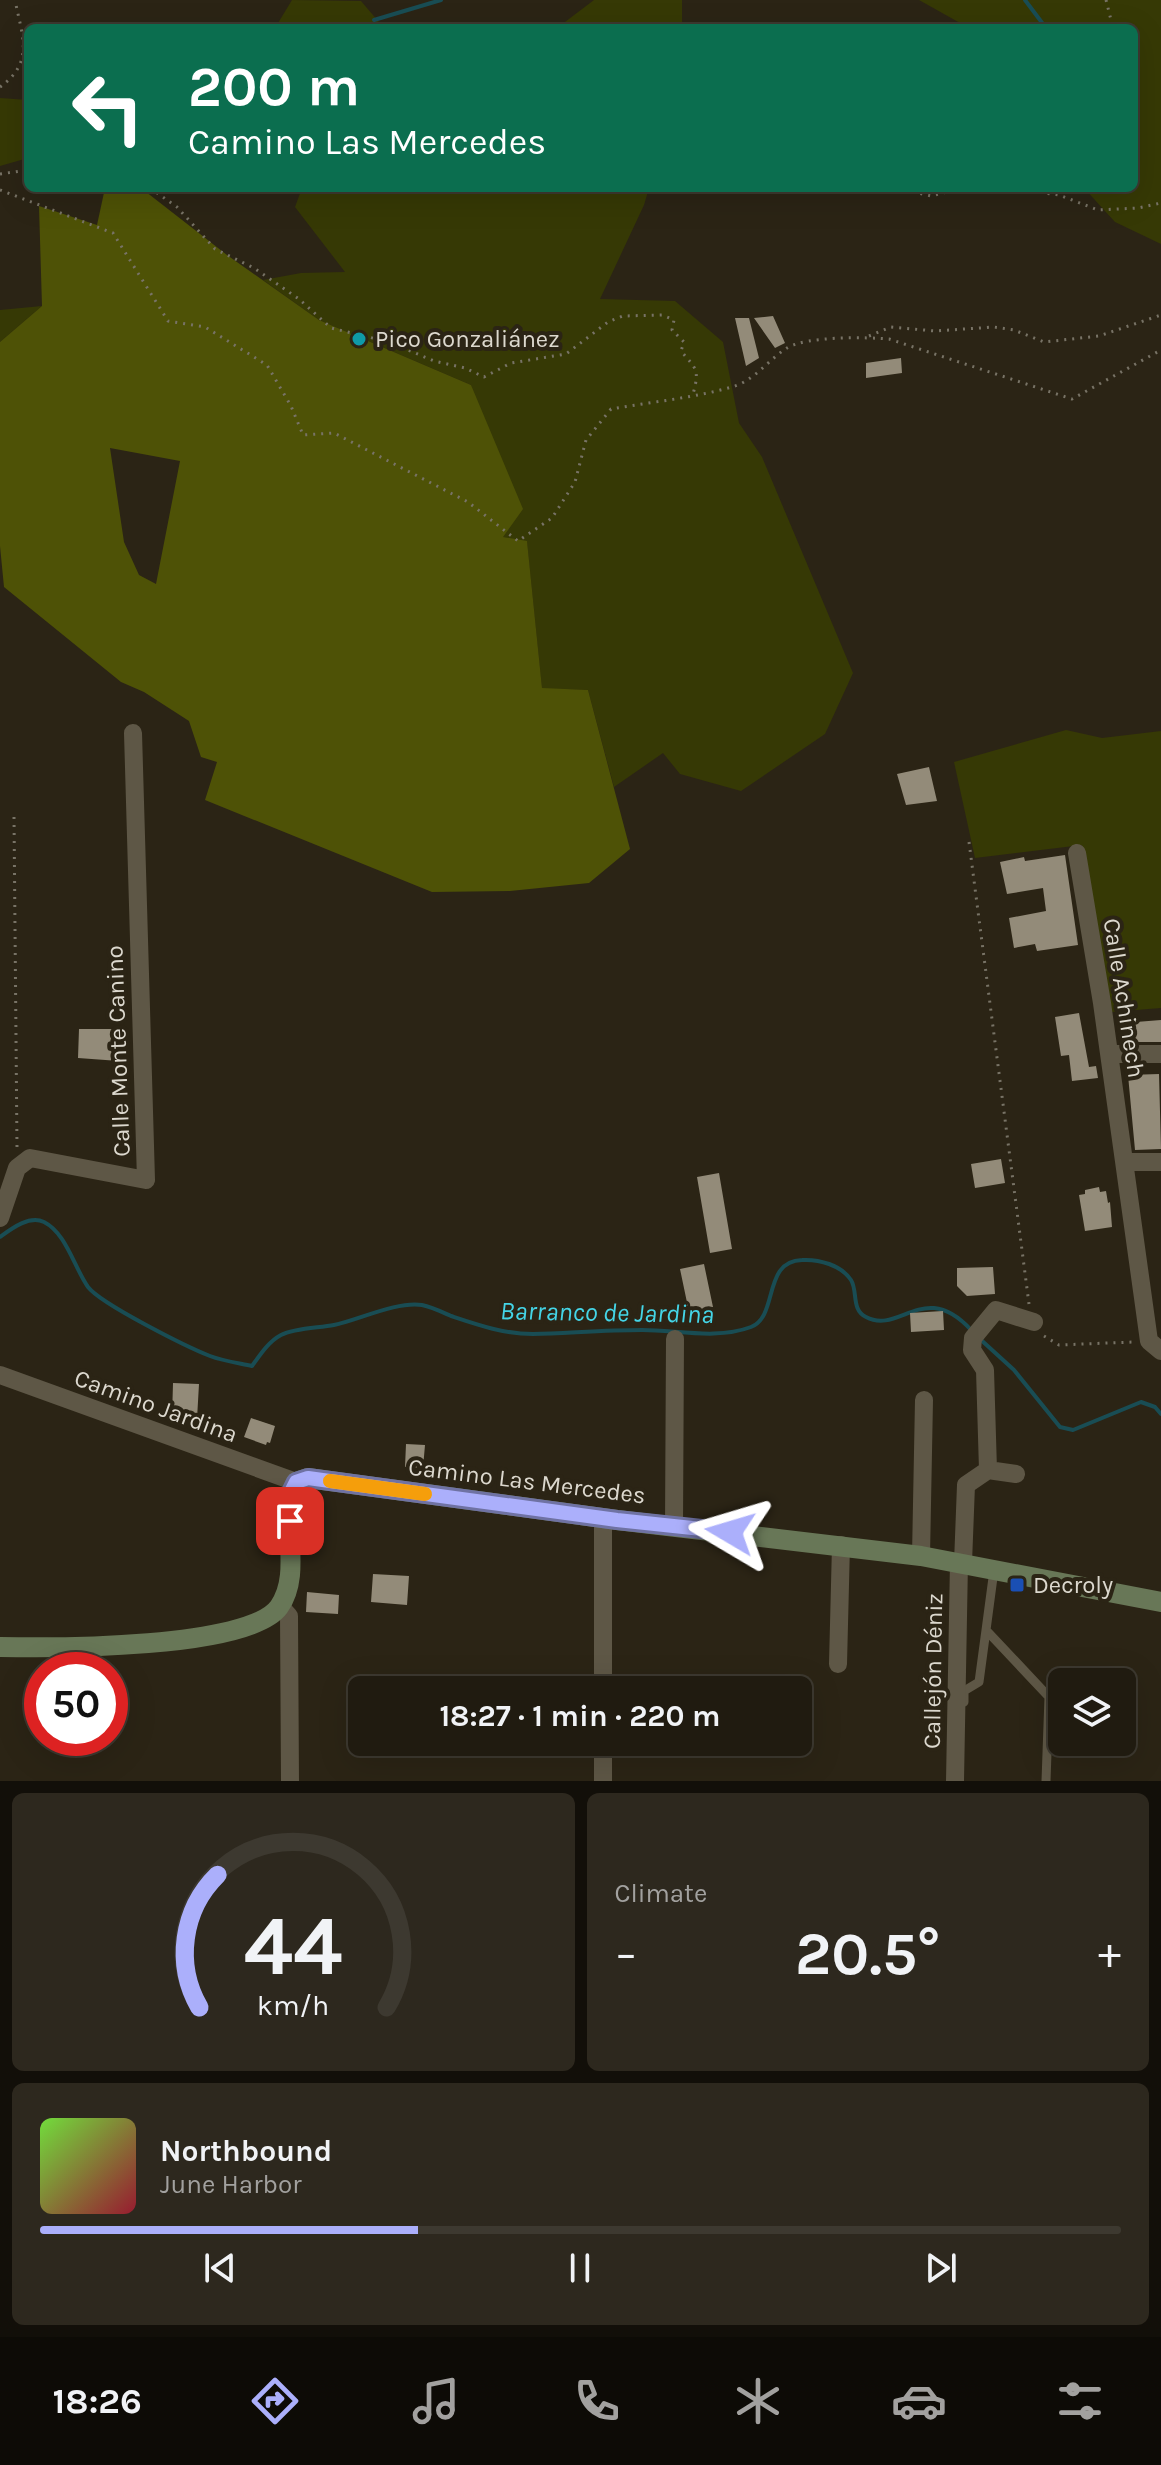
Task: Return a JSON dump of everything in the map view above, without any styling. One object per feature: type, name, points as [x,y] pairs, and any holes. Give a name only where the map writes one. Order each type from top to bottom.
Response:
[{"type":"main road","name":"Camino Las Mercedes","points":[[296,1482],[308,1478],[603,1518],[921,1556],[1161,1602]]},
{"type":"main road","points":[[0,1647],[99,1648],[159,1643],[262,1622],[280,1606],[290,1576],[290,1494],[296,1482]]},
{"type":"street","name":"Calle Monte Canino","points":[[17,1168],[30,1158],[146,1180],[133,733]]},
{"type":"street","name":"Calle Achinech","points":[[1077,853],[1155,1346]]},
{"type":"street","points":[[1109,1054],[1161,1054]]},
{"type":"street","points":[[1125,1162],[1161,1162]]},
{"type":"street","points":[[0,1218],[17,1168]]},
{"type":"street","points":[[1016,1474],[988,1470],[985,1370],[972,1350],[976,1334],[996,1310],[1034,1322]]},
{"type":"street","points":[[674,1525],[675,1339]]},
{"type":"street","name":"Camino Jardina","points":[[0,1375],[296,1482]]},
{"type":"street","points":[[921,1556],[924,1400]]},
{"type":"street","name":"Callejón Déniz","points":[[955,1781],[966,1485],[988,1470]]},
{"type":"street","points":[[603,1518],[603,1676]]},
{"type":"street","points":[[838,1664],[841,1545]]},
{"type":"street","points":[[280,1606],[289,1616],[290,1781]]},
{"type":"street","points":[[603,1756],[603,1781]]},
{"type":"lane","points":[[963,1781],[964,1691],[979,1682],[994,1568]]},
{"type":"lane","points":[[986,1630],[1049,1697],[1046,1781]]},
{"type":"path","points":[[0,87],[20,69],[24,57],[15,0]]},
{"type":"path","points":[[1106,0],[1112,24]]},
{"type":"path","points":[[0,174],[24,171]]},
{"type":"path","points":[[156,192],[177,207],[215,249],[299,299],[331,328],[389,342],[484,377],[511,363],[566,354],[608,322],[623,316],[662,315],[674,320],[672,330],[684,342],[681,351],[694,364],[698,374],[693,394]]},
{"type":"path","points":[[914,192],[931,196],[946,192]]},
{"type":"path","points":[[931,196],[932,192]]},
{"type":"path","points":[[1037,192],[1059,195],[1098,210],[1161,203]]},
{"type":"path","points":[[0,193],[113,233],[168,321],[205,327],[267,365],[291,406],[303,435],[334,433],[468,502],[518,541],[552,518],[575,482],[586,440],[611,409],[735,386],[767,366],[788,347],[815,341],[866,337],[889,339],[1072,399],[1161,350]]},
{"type":"path","points":[[866,337],[891,327],[935,331],[994,327],[1014,330],[1044,342],[1099,336],[1161,315]]},
{"type":"path","points":[[14,817],[17,1168]]},
{"type":"path","points":[[969,842],[1034,1322],[1039,1333],[1059,1345],[1155,1346]]},
{"type":"shaded area","points":[[292,0],[361,1],[381,24],[277,24]]},
{"type":"shaded area","points":[[594,0],[682,0],[682,24],[562,24]]},
{"type":"shaded area","points":[[919,0],[1161,0],[1161,244],[1115,222],[1088,192],[1138,192],[1138,24],[962,24]]},
{"type":"shaded area","points":[[0,98],[24,100],[24,159],[0,166]]},
{"type":"shaded area","points":[[104,192],[146,192],[227,255],[319,320],[471,385],[523,509],[503,537],[527,541],[542,688],[588,690],[630,849],[589,883],[510,891],[432,892],[205,800],[217,762],[201,757],[189,721],[144,692],[121,682],[4,587],[0,546],[0,342],[42,306],[39,206],[97,225]],"holes":[[[110,448],[180,461],[156,584],[139,575],[124,542]]]},
{"type":"shaded area","points":[[301,192],[648,192],[600,299],[675,301],[723,342],[739,423],[762,457],[853,673],[825,734],[741,791],[680,774],[663,753],[614,787],[588,690],[542,689],[527,542],[502,537],[471,385],[319,320],[263,280],[301,273],[345,272],[295,207]]},
{"type":"shaded area","points":[[42,306],[0,342],[0,310]]},
{"type":"shaded area","points":[[1066,730],[1102,738],[1161,731],[1161,1008],[1111,1012],[1082,845],[975,858],[954,762]]},
{"type":"building","points":[[773,316],[785,343],[775,348],[754,318]]},
{"type":"building","points":[[735,318],[749,318],[759,358],[746,366]]},
{"type":"building","points":[[901,358],[902,373],[866,378],[866,363]]},
{"type":"building","points":[[929,767],[937,801],[906,805],[897,774]]},
{"type":"building","points":[[1065,855],[1078,945],[1037,951],[1035,944],[1014,948],[1009,918],[1046,911],[1043,888],[1007,894],[1000,862],[1024,857],[1025,861]]},
{"type":"building","points":[[1079,1013],[1089,1067],[1096,1066],[1098,1078],[1072,1081],[1069,1055],[1061,1056],[1055,1017]]},
{"type":"building","points":[[1136,1018],[1136,1022],[1161,1020],[1161,1042],[1125,1042],[1123,1019]]},
{"type":"building","points":[[79,1029],[119,1029],[119,1061],[78,1058]]},
{"type":"building","points":[[1159,1074],[1161,1149],[1135,1150],[1128,1075]]},
{"type":"building","points":[[1001,1159],[1005,1183],[975,1188],[971,1164]]},
{"type":"building","points":[[719,1173],[732,1249],[710,1253],[697,1177]]},
{"type":"building","points":[[1099,1187],[1100,1192],[1106,1191],[1110,1202],[1112,1227],[1085,1231],[1079,1195],[1085,1194],[1085,1190]]},
{"type":"building","points":[[704,1264],[713,1307],[689,1312],[680,1269]]},
{"type":"building","points":[[993,1267],[995,1294],[967,1296],[957,1286],[957,1268]]},
{"type":"building","points":[[943,1311],[944,1330],[911,1332],[910,1313]]},
{"type":"building","points":[[173,1383],[199,1384],[197,1419],[172,1418]]},
{"type":"building","points":[[251,1418],[275,1426],[270,1443],[266,1445],[244,1437]]},
{"type":"building","points":[[406,1444],[425,1445],[423,1468],[405,1467]]},
{"type":"building","points":[[373,1574],[409,1576],[407,1605],[371,1602]]},
{"type":"building","points":[[307,1592],[339,1595],[338,1614],[306,1612]]},
{"type":"waterway","points":[[374,20],[441,0]]},
{"type":"waterway","points":[[1025,0],[1043,24]]},
{"type":"waterway","name":"Barranco de Jardina","points":[[0,1237],[26,1222],[44,1222],[64,1242],[88,1287],[109,1304],[199,1351],[252,1366],[268,1345],[287,1333],[334,1325],[389,1308],[412,1305],[422,1305],[491,1328],[522,1334],[642,1330],[711,1334],[738,1331],[760,1321],[781,1269],[802,1260],[829,1264],[842,1270],[853,1284],[858,1310],[866,1317],[878,1321],[926,1308],[940,1309],[971,1330]]},
{"type":"waterway","name":"Barranco de Jardina","points":[[980,1339],[1014,1370],[1060,1427],[1073,1430],[1141,1402],[1155,1407],[1161,1414]]},
{"type":"slow traffic","points":[[330,1481],[425,1494]]},
{"type":"place","name":"Pico Gonzaliánez","points":[[359,339]]},
{"type":"place","name":"Decroly","points":[[1017,1585]]},
{"type":"route","points":[[290,1521],[290,1494],[296,1482],[308,1478],[617,1520],[730,1532]]}]
